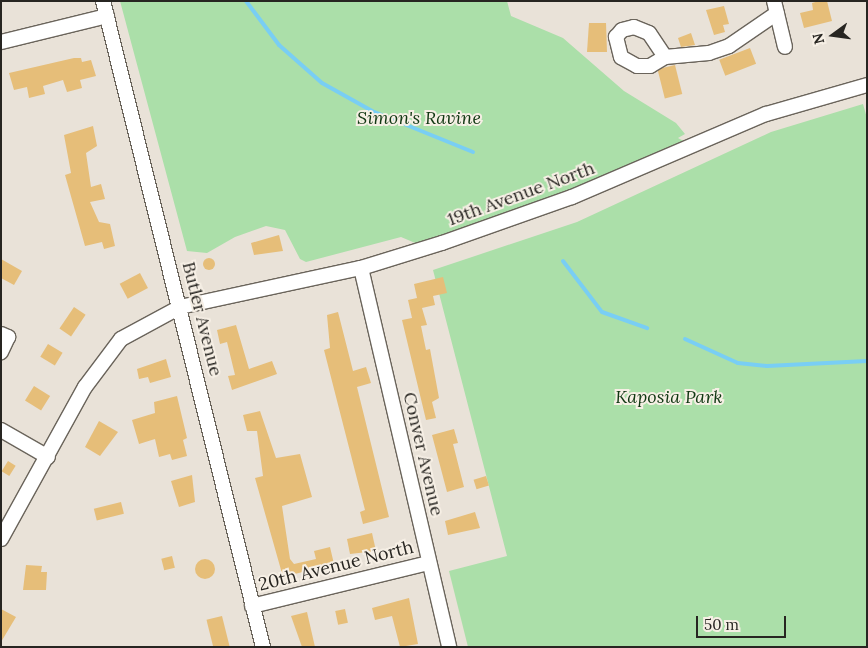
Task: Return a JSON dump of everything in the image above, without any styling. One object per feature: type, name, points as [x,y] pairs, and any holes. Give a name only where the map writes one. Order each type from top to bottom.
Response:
[{"type":"street","name":"Butler Avenue","points":[[103,1],[263,647]]},
{"type":"street","points":[[664,58],[718,51],[775,7],[785,47]]},
{"type":"street","points":[[1,42],[107,16]]},
{"type":"street","name":"19th Avenue North","points":[[1,539],[85,387],[121,339],[180,307],[361,268],[554,204],[766,114],[867,85]]},
{"type":"street","name":"Conver Avenue","points":[[361,268],[449,647]]},
{"type":"street","points":[[1,334],[8,337],[1,352]]},
{"type":"street","points":[[1,430],[48,457]]},
{"type":"street","name":"20th Avenue North","points":[[252,606],[429,563]]},
{"type":"green space","name":"Simon's Ravine","points":[[120,1],[507,1],[511,16],[563,38],[624,91],[676,123],[685,134],[678,138],[693,146],[427,248],[401,237],[306,262],[300,259],[285,230],[266,226],[235,237],[207,253],[187,251]]},
{"type":"green space","name":"Kaposia Park","points":[[863,104],[867,118],[867,647],[468,647],[449,571],[507,556],[433,270],[577,222],[771,132]]},
{"type":"building","points":[[827,1],[832,21],[804,28],[800,13],[813,10],[812,3]]},
{"type":"building","points":[[724,6],[729,24],[723,25],[725,32],[714,35],[706,10]]},
{"type":"building","points":[[589,23],[606,23],[607,52],[587,52]]},
{"type":"building","points":[[691,33],[695,45],[681,47],[678,38]]},
{"type":"building","points":[[750,48],[756,64],[725,76],[719,60]]},
{"type":"building","points":[[81,58],[82,62],[91,60],[96,76],[80,80],[82,88],[67,92],[63,80],[43,86],[45,94],[29,98],[27,87],[14,90],[9,73]]},
{"type":"building","points":[[675,65],[682,94],[665,98],[658,69]]},
{"type":"building","points":[[93,126],[97,146],[86,153],[91,187],[101,184],[105,199],[90,202],[99,222],[110,224],[115,246],[104,249],[102,242],[85,246],[65,175],[71,173],[64,135]]},
{"type":"building","points":[[279,235],[283,251],[254,255],[251,243]]},
{"type":"building","points":[[207,258],[211,258],[215,264],[211,270],[207,270],[203,266],[203,262]]},
{"type":"building","points":[[1,259],[22,271],[14,285],[1,278]]},
{"type":"building","points":[[140,273],[148,288],[128,299],[120,284]]},
{"type":"building","points":[[443,277],[447,293],[433,296],[435,305],[422,308],[427,325],[421,326],[426,350],[430,349],[439,398],[432,402],[436,418],[426,420],[402,320],[412,318],[408,300],[417,298],[414,284]]},
{"type":"building","points":[[74,307],[86,315],[71,336],[59,329]]},
{"type":"building","points":[[338,312],[353,371],[366,367],[371,383],[357,387],[389,517],[363,524],[360,512],[365,510],[324,350],[330,348],[327,315]]},
{"type":"building","points":[[236,325],[249,369],[272,361],[277,374],[232,390],[228,376],[235,375],[227,342],[220,344],[217,330]]},
{"type":"building","points":[[48,344],[63,353],[55,366],[40,357]]},
{"type":"building","points":[[166,359],[171,377],[150,383],[148,377],[139,379],[137,369]]},
{"type":"building","points":[[34,386],[50,396],[41,410],[25,400]]},
{"type":"building","points":[[177,396],[187,438],[183,440],[187,456],[172,460],[170,454],[159,457],[155,439],[139,444],[132,420],[155,413],[154,402]]},
{"type":"building","points":[[260,411],[276,458],[300,454],[312,497],[282,506],[290,559],[294,564],[316,559],[314,551],[330,547],[334,564],[283,577],[255,478],[263,476],[257,431],[247,431],[243,415]]},
{"type":"building","points":[[99,421],[118,432],[100,456],[85,447]]},
{"type":"building","points":[[454,429],[458,443],[453,444],[464,487],[447,492],[432,435]]},
{"type":"building","points":[[8,461],[16,466],[9,476],[2,471]]},
{"type":"building","points":[[192,475],[195,502],[179,507],[171,481]]},
{"type":"building","points":[[486,476],[489,486],[476,489],[474,480]]},
{"type":"building","points":[[121,502],[124,514],[97,520],[94,509]]},
{"type":"building","points":[[475,512],[480,528],[448,535],[445,521]]},
{"type":"building","points":[[372,533],[376,551],[350,554],[347,539]]},
{"type":"building","points":[[172,556],[175,568],[164,570],[161,559]]},
{"type":"building","points":[[205,559],[212,562],[215,569],[212,576],[205,579],[198,576],[195,569],[198,562]]},
{"type":"building","points":[[26,565],[42,566],[41,572],[47,572],[46,590],[23,590]]},
{"type":"building","points":[[409,598],[418,644],[400,647],[392,616],[375,620],[372,608]]},
{"type":"building","points":[[1,609],[16,617],[1,642]]},
{"type":"building","points":[[345,609],[348,623],[338,625],[335,611]]},
{"type":"building","points":[[307,612],[315,647],[302,647],[291,616]]},
{"type":"building","points":[[222,616],[230,647],[213,647],[206,620]]},
{"type":"waterway","points":[[246,1],[279,45],[322,83],[372,111],[473,152]]},
{"type":"waterway","points":[[563,261],[602,312],[647,328]]},
{"type":"waterway","points":[[685,339],[738,363],[767,366],[867,361]]}]
